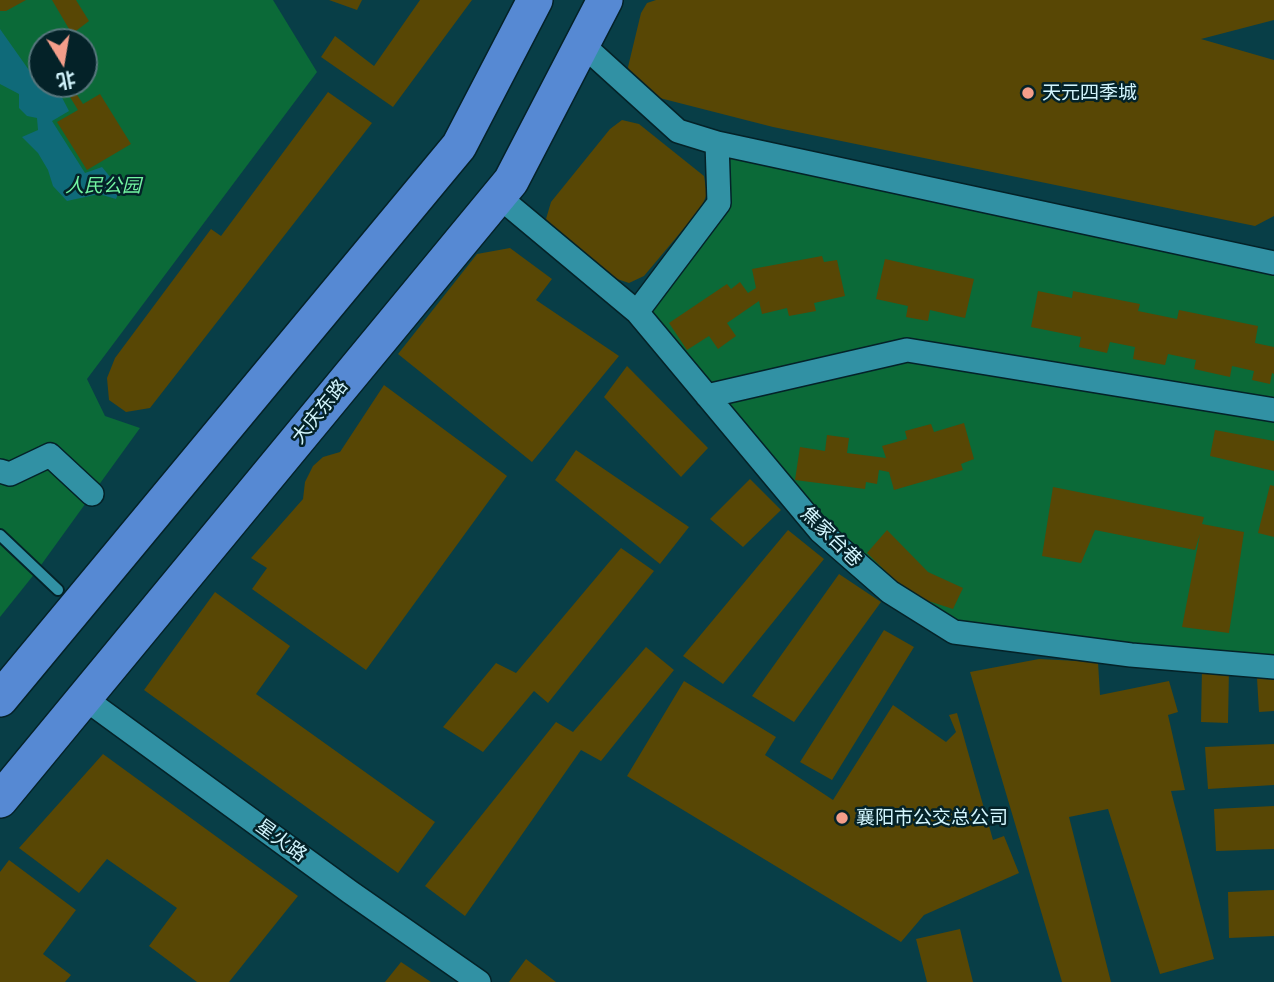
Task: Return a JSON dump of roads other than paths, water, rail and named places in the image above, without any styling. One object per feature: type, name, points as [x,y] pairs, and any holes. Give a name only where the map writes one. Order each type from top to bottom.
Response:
[{"type":"main road","points":[[0,699],[458,146],[535,0]]},
{"type":"main road","name":"大庆东路","points":[[0,800],[511,181],[605,0]]},
{"type":"street","points":[[582,44],[678,131],[716,143],[1274,262]]},
{"type":"street","points":[[637,312],[719,203],[716,143]]},
{"type":"street","name":"焦家台巷","points":[[498,197],[637,312],[820,531],[890,592],[954,632],[1131,655],[1274,667]]},
{"type":"street","points":[[707,396],[907,350],[1274,410]]},
{"type":"street","points":[[0,471],[9,474],[50,455],[92,494]]},
{"type":"street","name":"星火路","points":[[84,698],[350,892],[479,982]]},
{"type":"lane","points":[[0,535],[58,590]]},
{"type":"water","points":[[0,29],[28,69],[28,98],[62,98],[69,111],[52,121],[85,173],[102,167],[120,189],[116,199],[99,194],[67,201],[53,186],[38,153],[22,137],[38,130],[37,118],[27,116],[19,108],[19,94],[0,84]]},
{"type":"place","name":"天元四季城","points":[[1028,93]]},
{"type":"place","name":"襄阳市公交总公司","points":[[842,818]]},
{"type":"park label","name":"人民公园","points":[[103,186]]}]
